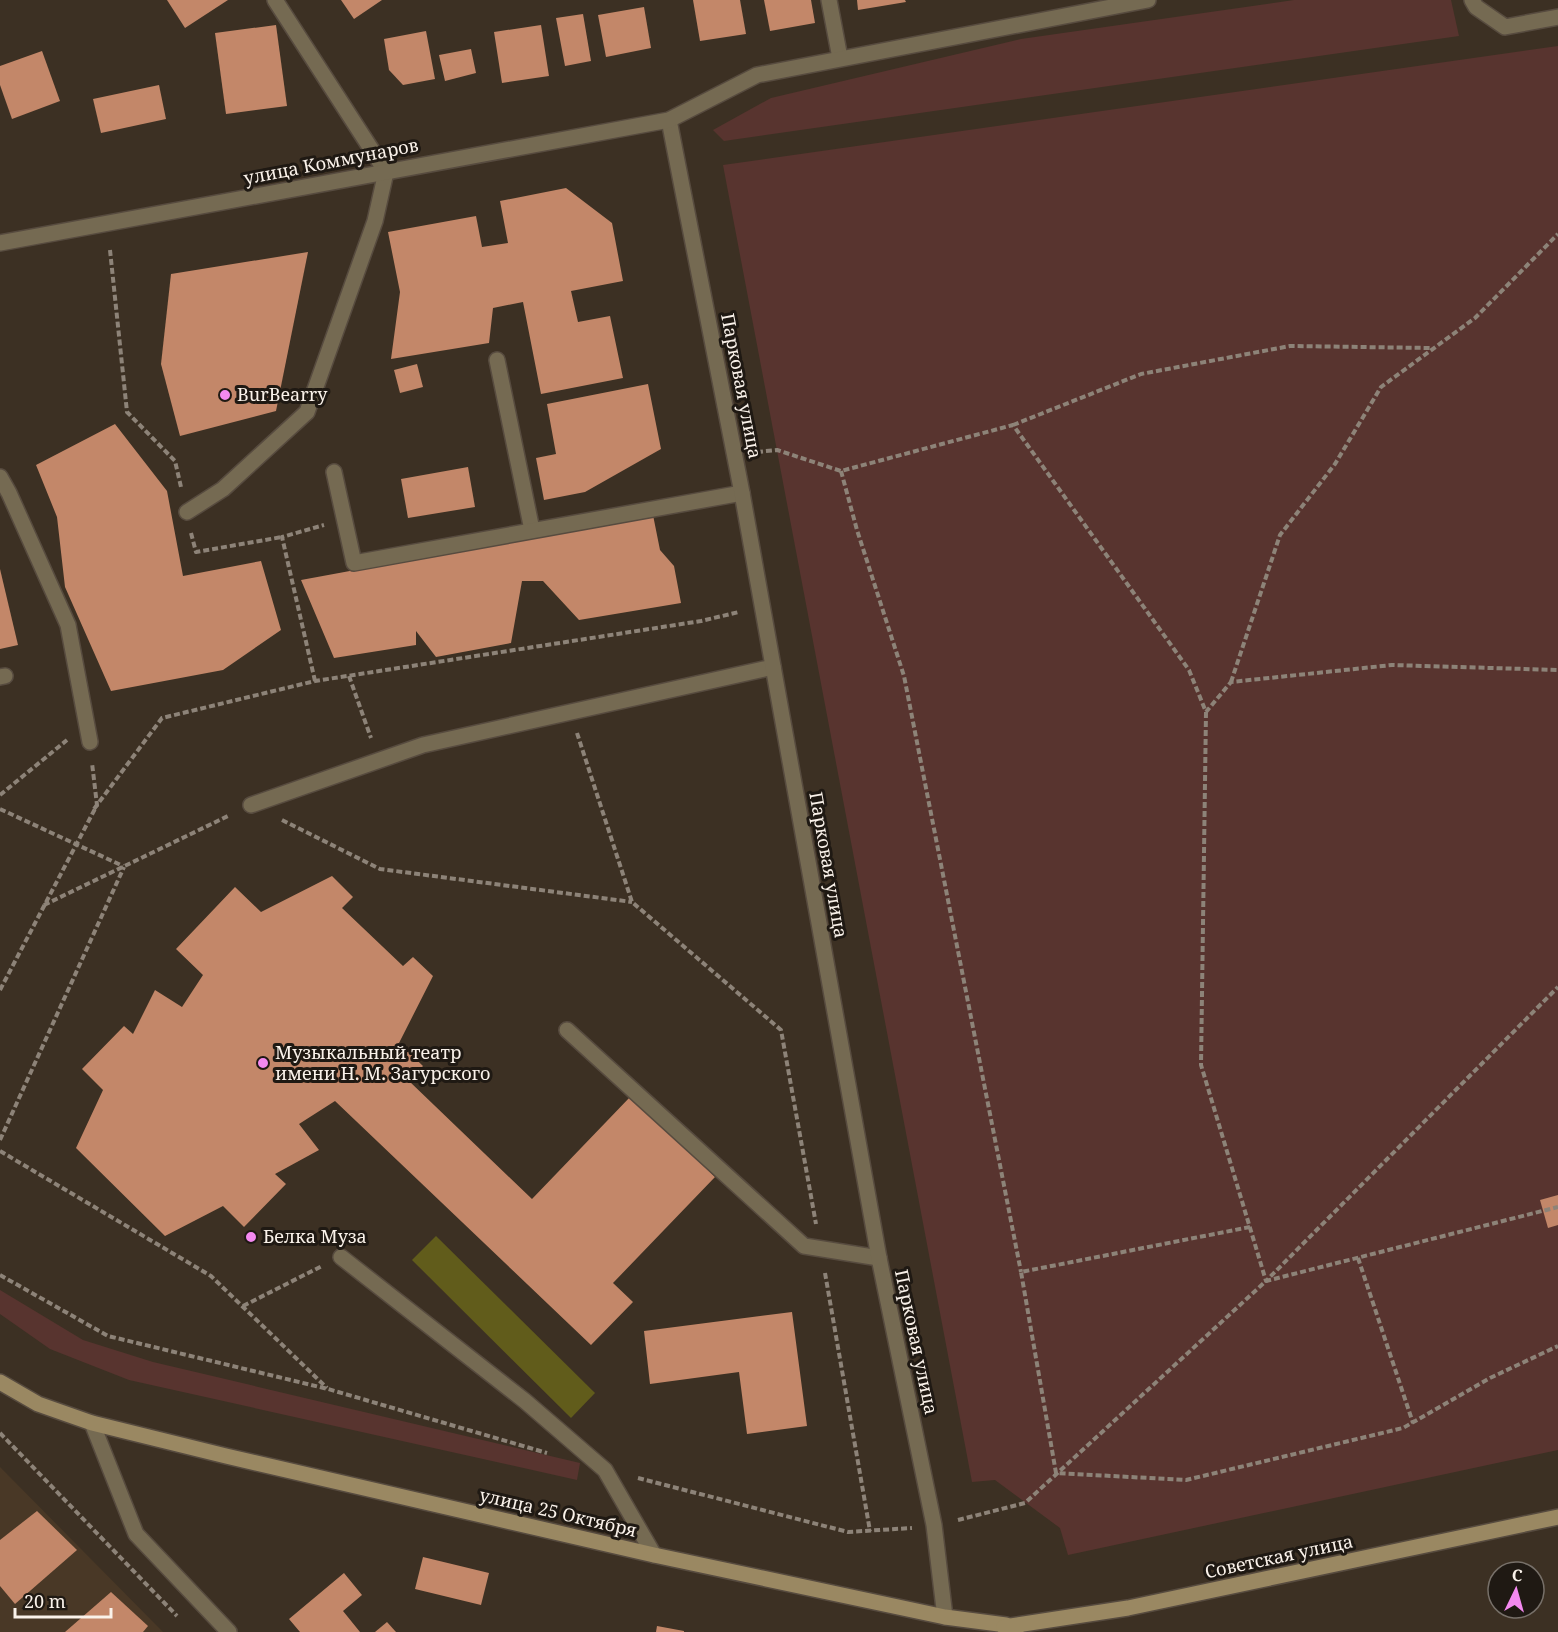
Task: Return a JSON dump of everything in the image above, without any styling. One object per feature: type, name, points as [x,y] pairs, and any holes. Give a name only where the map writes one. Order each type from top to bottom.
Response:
[{"type":"main road","name":"улица 25 Октября","points":[[0,1382],[38,1404],[92,1423],[654,1555],[1006,1630]]},
{"type":"main road","name":"Советская улица","points":[[1006,1630],[1128,1608],[1558,1517]]},
{"type":"street","points":[[187,513],[223,489],[307,412],[375,221],[386,172],[275,0]]},
{"type":"street","points":[[829,0],[840,58]]},
{"type":"street","name":"улица Коммунаров","points":[[0,243],[669,120],[757,75],[1148,0]]},
{"type":"street","points":[[1472,0],[1476,7],[1505,27],[1558,17]]},
{"type":"street","name":"Парковая улица","points":[[669,120],[735,455],[879,1258],[934,1525],[945,1617]]},
{"type":"street","points":[[496,360],[532,530]]},
{"type":"street","points":[[334,472],[354,563],[742,493]]},
{"type":"street","points":[[0,477],[68,625],[90,742]]},
{"type":"street","points":[[251,805],[423,745],[773,667]]},
{"type":"street","points":[[567,1030],[804,1246],[879,1258]]},
{"type":"street","points":[[341,1257],[525,1401],[605,1470],[654,1555]]},
{"type":"street","points":[[92,1423],[136,1534],[229,1632]]},
{"type":"path","points":[[1206,712],[1231,682],[1280,535],[1335,464],[1381,387],[1475,318],[1558,234]]},
{"type":"path","points":[[110,250],[127,411],[176,461],[196,552],[282,537],[344,518]]},
{"type":"path","points":[[735,455],[777,450],[841,471],[1013,425],[1141,374],[1290,346],[1433,348]]},
{"type":"path","points":[[1013,425],[1189,670],[1206,712],[1201,1065],[1266,1281]]},
{"type":"path","points":[[841,471],[856,530],[904,676],[1021,1272],[1056,1473]]},
{"type":"path","points":[[282,537],[315,681]]},
{"type":"path","points":[[94,809],[162,718],[315,681],[701,621],[763,607]]},
{"type":"path","points":[[1231,682],[1392,665],[1558,670]]},
{"type":"path","points":[[349,676],[379,761]]},
{"type":"path","points":[[571,712],[632,902],[781,1030],[870,1531]]},
{"type":"path","points":[[0,795],[86,724]]},
{"type":"path","points":[[0,990],[97,804],[90,742]]},
{"type":"path","points":[[251,805],[380,869],[632,902]]},
{"type":"path","points":[[0,809],[124,867]]},
{"type":"path","points":[[44,905],[216,822]]},
{"type":"path","points":[[0,1140],[124,867]]},
{"type":"path","points":[[605,1470],[848,1532],[934,1525],[1025,1503],[1266,1281],[1558,987]]},
{"type":"path","points":[[0,1151],[211,1276],[327,1389]]},
{"type":"path","points":[[1266,1281],[1558,1207]]},
{"type":"path","points":[[1021,1272],[1250,1227]]},
{"type":"path","points":[[243,1306],[341,1257]]},
{"type":"path","points":[[1358,1258],[1413,1423]]},
{"type":"path","points":[[0,1275],[108,1336],[327,1389],[550,1454]]},
{"type":"path","points":[[1056,1473],[1186,1480],[1403,1428],[1490,1378],[1558,1346]]},
{"type":"path","points":[[0,1433],[184,1624]]},
{"type":"shaded area","points":[[1294,0],[1451,0],[1459,36],[724,141],[713,130],[771,98],[1021,39]]},
{"type":"shaded area","points":[[1558,46],[1558,1450],[1068,1555],[1060,1528],[995,1480],[972,1482],[723,165]]},
{"type":"shaded area","points":[[436,1236],[595,1393],[571,1418],[412,1260]]},
{"type":"shaded area","points":[[0,1290],[83,1340],[153,1362],[580,1463],[577,1480],[129,1380],[50,1349],[0,1314]]},
{"type":"shaded area","points":[[0,1467],[163,1632],[0,1632]]},
{"type":"building","points":[[167,0],[228,0],[185,28]]},
{"type":"building","points":[[341,0],[382,0],[354,19]]},
{"type":"building","points":[[693,0],[740,0],[746,34],[700,41]]},
{"type":"building","points":[[764,0],[811,0],[815,23],[770,31]]},
{"type":"building","points":[[857,0],[905,0],[906,2],[858,10]]},
{"type":"building","points":[[644,7],[651,48],[606,57],[598,15]]},
{"type":"building","points":[[583,14],[591,61],[565,66],[556,18]]},
{"type":"building","points":[[276,25],[287,106],[226,114],[215,33]]},
{"type":"building","points":[[541,25],[549,76],[502,83],[494,32]]},
{"type":"building","points":[[426,31],[435,79],[403,85],[389,70],[384,39]]},
{"type":"building","points":[[471,49],[476,73],[445,81],[439,55]]},
{"type":"building","points":[[42,51],[60,101],[12,119],[0,85],[0,66]]},
{"type":"building","points":[[159,85],[166,119],[101,133],[93,99]]},
{"type":"building","points":[[566,188],[612,223],[623,281],[571,291],[578,322],[610,316],[623,378],[541,394],[523,302],[493,308],[489,343],[391,359],[400,292],[388,232],[476,216],[482,247],[508,243],[500,201]]},
{"type":"building","points":[[308,252],[276,411],[180,436],[161,364],[171,274]]},
{"type":"building","points":[[417,364],[423,387],[400,393],[394,370]]},
{"type":"building","points":[[648,384],[661,449],[585,492],[544,500],[536,458],[556,454],[547,404]]},
{"type":"building","points":[[115,424],[167,491],[183,576],[261,561],[281,630],[223,670],[111,691],[65,587],[57,517],[36,465]]},
{"type":"building","points":[[468,467],[475,507],[408,518],[401,479]]},
{"type":"building","points":[[653,515],[660,550],[674,566],[681,603],[579,620],[543,581],[522,581],[511,643],[436,657],[416,631],[416,645],[334,658],[301,580]]},
{"type":"building","points":[[0,569],[18,645],[0,649]]},
{"type":"building","points":[[332,876],[353,897],[342,908],[403,966],[413,957],[433,976],[399,1043],[423,1066],[409,1081],[532,1199],[631,1096],[715,1177],[613,1283],[633,1302],[591,1345],[335,1101],[299,1124],[319,1150],[275,1174],[286,1184],[244,1227],[223,1206],[165,1236],[76,1148],[103,1090],[82,1069],[124,1026],[133,1034],[155,990],[182,1007],[203,975],[176,949],[235,887],[261,912]]},
{"type":"building","points":[[1558,1195],[1558,1225],[1548,1228],[1540,1200]]},
{"type":"building","points":[[792,1312],[807,1426],[747,1434],[739,1372],[650,1384],[644,1331]]},
{"type":"building","points":[[37,1511],[77,1550],[15,1604],[0,1586],[0,1540]]},
{"type":"building","points":[[423,1557],[489,1573],[481,1605],[415,1589]]},
{"type":"building","points":[[344,1573],[362,1595],[343,1611],[360,1632],[300,1632],[289,1619]]},
{"type":"building","points":[[111,1592],[148,1626],[143,1632],[65,1632]]},
{"type":"building","points":[[387,1622],[396,1632],[375,1632]]},
{"type":"building","points":[[657,1626],[684,1631],[684,1632],[656,1632]]},
{"type":"place","name":"BurBearry","points":[[225,395]]},
{"type":"place","name":"Музыкальный театр имени Н. М. Загурского","points":[[263,1063]]},
{"type":"place","name":"Белка Муза","points":[[251,1237]]}]
